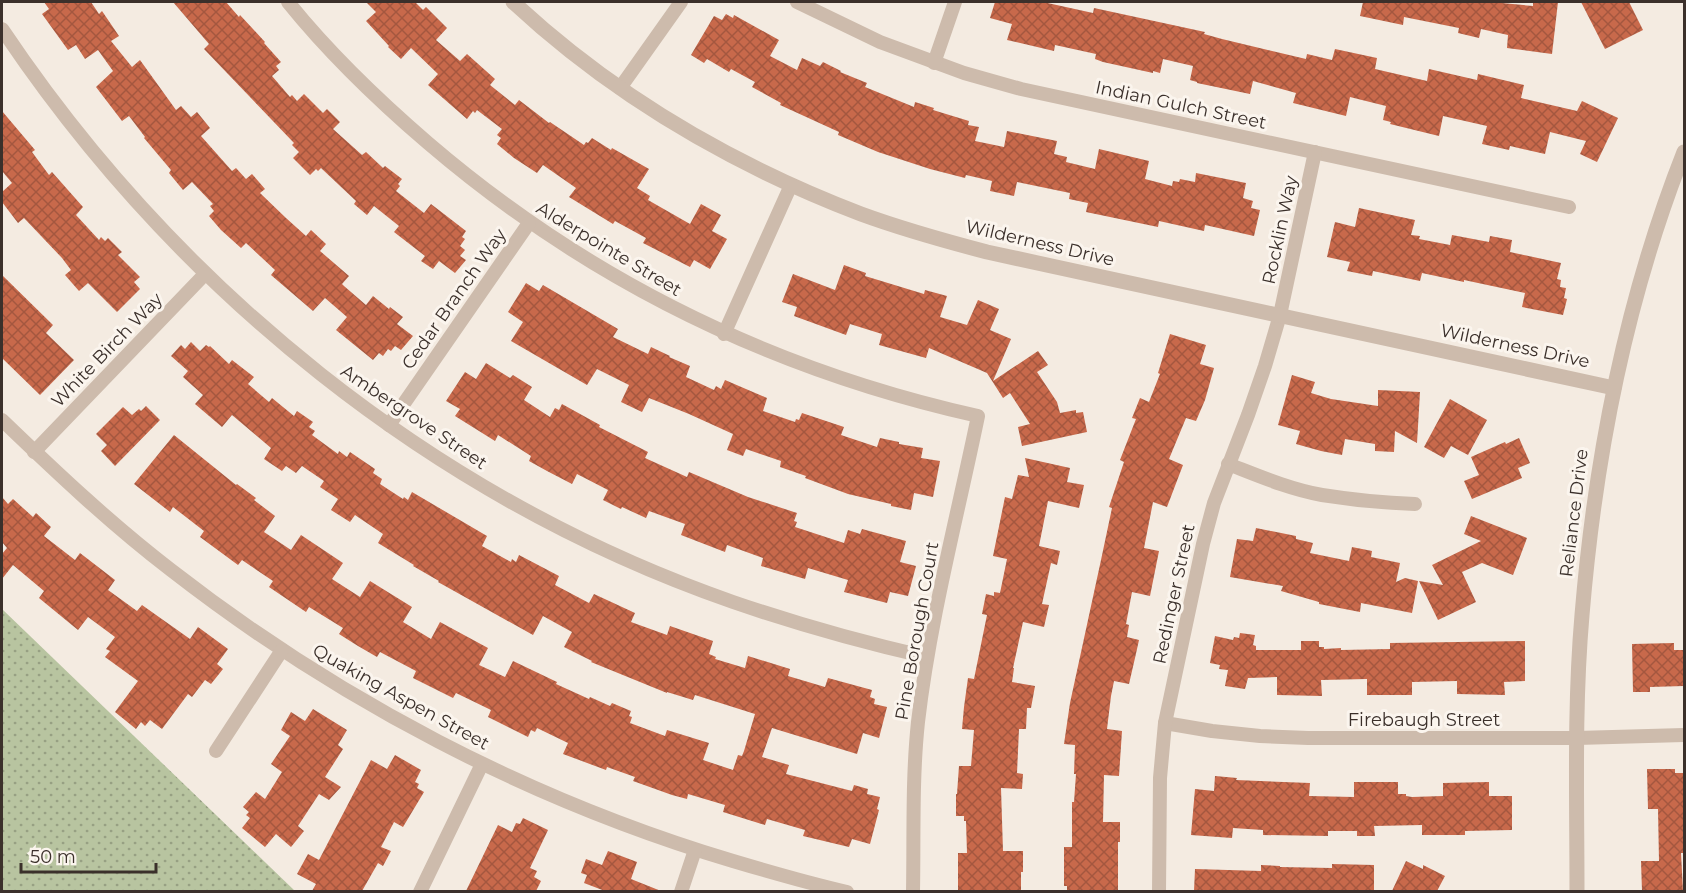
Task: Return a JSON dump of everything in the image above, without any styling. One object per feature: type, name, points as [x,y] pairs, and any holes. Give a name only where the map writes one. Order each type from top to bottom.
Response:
[{"type":"street","name":"Alderpointe Street","points":[[288,2],[352,73],[398,118],[464,174],[529,223],[583,258],[638,291],[724,334],[804,366],[875,390],[978,416]]},
{"type":"street","name":"Wilderness Drive","points":[[513,2],[577,56],[620,88],[678,126],[791,185],[862,214],[933,238],[987,252],[1614,388]]},
{"type":"street","points":[[620,88],[681,2]]},
{"type":"street","name":"Indian Gulch Street","points":[[797,2],[880,42],[934,63],[1021,88],[1569,207]]},
{"type":"street","points":[[934,63],[956,2]]},
{"type":"street","name":"Ambergrove Street","points":[[2,29],[28,69],[75,131],[125,190],[205,274],[262,327],[322,376],[389,425],[453,467],[520,506],[588,542],[659,573],[731,602],[804,626],[927,657]]},
{"type":"street","name":"Rocklin Way","points":[[1280,315],[1315,152]]},
{"type":"street","name":"Reliance Drive","points":[[1577,891],[1577,738],[1582,617],[1590,531],[1603,446],[1627,332],[1651,249],[1683,161]]},
{"type":"street","points":[[724,334],[791,185]]},
{"type":"street","name":"Cedar Branch Way","points":[[389,425],[529,223]]},
{"type":"street","name":"White Birch Way","points":[[34,452],[205,274]]},
{"type":"street","name":"Redinger Street","points":[[1159,891],[1160,778],[1165,723],[1203,544],[1214,503],[1248,415],[1280,315]]},
{"type":"street","name":"Pine Borough Court","points":[[913,891],[916,756],[927,657],[978,416]]},
{"type":"street","name":"Quaking Aspen Street","points":[[2,420],[101,513],[170,570],[243,624],[358,698],[482,764],[564,801],[695,850],[847,891]]},
{"type":"street","points":[[1228,464],[1273,482],[1319,494],[1367,502],[1415,504]]},
{"type":"street","points":[[216,751],[282,650]]},
{"type":"street","name":"Firebaugh Street","points":[[1165,723],[1231,733],[1308,738],[1577,738],[1684,735]]},
{"type":"street","points":[[420,891],[482,764]]},
{"type":"street","points":[[681,891],[695,850]]},
{"type":"green space","points":[[2,609],[295,891],[2,891]]},
{"type":"building","points":[[44,2],[91,2],[99,14],[102,11],[119,36],[111,41],[132,67],[140,60],[176,110],[181,106],[191,117],[197,112],[210,128],[201,136],[232,171],[236,168],[246,179],[252,174],[265,189],[260,193],[286,218],[306,236],[311,230],[326,244],[320,251],[349,276],[342,284],[366,305],[373,296],[403,317],[397,324],[413,336],[401,350],[395,346],[391,351],[388,349],[383,356],[379,353],[373,360],[336,330],[347,317],[325,298],[313,311],[271,275],[275,270],[246,243],[241,248],[221,230],[209,216],[214,211],[210,206],[213,204],[192,182],[183,190],[169,173],[171,170],[129,116],[122,121],[96,87],[113,71],[98,50],[85,59],[76,45],[68,50],[42,14],[49,9]]},
{"type":"building","points":[[173,2],[226,2],[281,62],[276,66],[279,70],[272,76],[290,97],[292,95],[297,101],[304,94],[323,113],[327,109],[340,122],[333,129],[362,155],[366,152],[383,168],[385,166],[402,179],[396,191],[424,213],[431,204],[466,231],[462,237],[465,239],[460,246],[465,250],[460,256],[466,260],[455,273],[439,261],[433,269],[421,261],[425,256],[394,232],[399,226],[374,206],[367,215],[354,204],[356,201],[321,168],[318,171],[316,169],[310,175],[293,158],[299,152],[292,145],[294,143],[204,49],[209,44]]},
{"type":"building","points":[[366,2],[415,2],[423,10],[426,7],[447,28],[436,40],[460,61],[467,54],[495,79],[490,85],[515,105],[519,100],[549,123],[584,145],[592,138],[649,169],[637,188],[650,196],[648,200],[690,224],[701,204],[721,215],[712,231],[727,239],[710,269],[694,260],[690,267],[643,243],[646,238],[615,221],[613,224],[569,197],[576,188],[543,165],[537,173],[514,158],[497,144],[501,138],[497,135],[502,129],[477,110],[475,113],[473,111],[467,119],[428,85],[438,74],[411,48],[401,59],[388,47],[366,21],[376,12]]},
{"type":"building","points":[[995,2],[1043,2],[1093,13],[1094,8],[1205,32],[1204,34],[1222,39],[1306,59],[1307,54],[1332,60],[1335,49],[1377,58],[1375,69],[1427,81],[1429,69],[1477,80],[1478,74],[1524,85],[1521,98],[1577,111],[1582,101],[1618,118],[1597,162],[1580,154],[1586,141],[1550,132],[1545,154],[1510,146],[1509,150],[1482,144],[1487,126],[1443,116],[1439,136],[1390,124],[1391,122],[1383,120],[1386,106],[1350,97],[1346,116],[1293,103],[1296,93],[1253,81],[1250,94],[1197,83],[1190,80],[1193,66],[1163,59],[1160,73],[1153,71],[1153,73],[1103,62],[1095,59],[1096,54],[1055,45],[1054,51],[1007,40],[1012,24],[990,18]]},
{"type":"building","points":[[1363,2],[1491,2],[1533,6],[1533,2],[1558,2],[1552,54],[1507,48],[1508,35],[1481,29],[1479,38],[1458,33],[1459,28],[1404,17],[1403,25],[1360,16]]},
{"type":"building","points":[[1581,2],[1629,2],[1643,30],[1605,49]]},
{"type":"building","points":[[726,14],[733,18],[734,15],[779,40],[770,56],[797,70],[802,58],[820,66],[823,62],[867,83],[865,87],[914,107],[915,102],[969,121],[968,125],[979,127],[975,141],[1004,147],[1007,131],[1057,141],[1054,154],[1067,157],[1066,162],[1095,169],[1099,149],[1149,161],[1145,179],[1172,186],[1173,181],[1179,182],[1180,179],[1195,182],[1196,173],[1246,183],[1243,198],[1253,201],[1251,208],[1260,210],[1254,236],[1205,225],[1204,231],[1159,221],[1158,227],[1086,212],[1088,203],[1069,199],[1070,193],[1017,182],[1014,196],[990,191],[992,181],[966,175],[965,178],[878,152],[838,135],[839,132],[780,105],[781,103],[752,87],[755,82],[731,69],[729,72],[707,59],[704,63],[691,55],[714,16],[722,20]]},
{"type":"building","points":[[2,111],[35,150],[32,152],[49,175],[52,172],[83,207],[76,215],[99,240],[101,237],[105,241],[108,238],[122,252],[118,255],[140,277],[134,282],[140,289],[117,312],[88,283],[79,291],[65,275],[71,270],[62,258],[24,218],[18,223],[2,202],[2,192],[12,183],[2,171]]},
{"type":"building","points":[[1359,208],[1415,220],[1411,235],[1420,236],[1419,239],[1450,245],[1452,235],[1489,242],[1490,236],[1512,240],[1510,252],[1561,263],[1557,279],[1561,280],[1560,287],[1566,288],[1564,298],[1567,299],[1563,315],[1522,307],[1525,293],[1464,280],[1464,282],[1422,273],[1420,281],[1373,271],[1372,276],[1347,271],[1350,262],[1327,257],[1335,222],[1355,227]]},
{"type":"building","points":[[844,265],[866,273],[865,276],[924,294],[925,290],[947,296],[940,317],[967,325],[978,300],[999,309],[990,330],[1011,339],[993,381],[1038,351],[1048,365],[1037,372],[1057,402],[1060,413],[1076,410],[1076,413],[1083,412],[1087,432],[1022,446],[1018,427],[1030,424],[1010,393],[1003,398],[987,373],[929,348],[926,358],[879,345],[882,334],[850,324],[846,335],[794,316],[797,307],[782,302],[793,274],[835,290]]},
{"type":"building","points":[[2,275],[53,325],[46,333],[74,360],[40,395],[2,358]]},
{"type":"building","points":[[526,283],[539,291],[543,285],[618,329],[613,337],[648,354],[651,347],[690,366],[686,377],[714,390],[716,386],[721,389],[725,380],[767,398],[763,411],[795,422],[796,419],[799,420],[802,413],[844,427],[841,435],[877,447],[880,438],[923,448],[921,458],[940,461],[933,497],[914,493],[911,510],[848,494],[780,467],[781,461],[746,449],[743,456],[727,450],[733,434],[689,414],[649,398],[642,412],[621,402],[629,385],[597,369],[587,385],[511,341],[523,322],[508,312]]},
{"type":"building","points":[[1170,334],[1206,345],[1200,364],[1214,368],[1196,421],[1186,418],[1169,459],[1183,465],[1167,507],[1153,502],[1144,548],[1159,551],[1150,596],[1132,592],[1126,624],[1129,625],[1127,637],[1139,640],[1129,684],[1114,681],[1111,696],[1107,729],[1122,731],[1119,776],[1104,775],[1103,822],[1120,822],[1118,891],[1067,891],[1067,886],[1064,886],[1064,847],[1072,847],[1072,802],[1074,802],[1076,774],[1074,774],[1075,745],[1064,744],[1070,703],[1112,508],[1109,507],[1124,462],[1120,460],[1136,419],[1132,418],[1140,398],[1149,402],[1160,374],[1158,373]]},
{"type":"building","points":[[191,342],[200,351],[206,345],[210,346],[229,364],[232,360],[254,377],[248,384],[269,402],[272,398],[294,416],[297,411],[313,422],[309,427],[315,431],[312,435],[338,454],[339,451],[347,457],[350,452],[375,469],[373,473],[382,479],[380,484],[403,499],[404,497],[408,500],[412,492],[487,536],[482,546],[511,562],[512,559],[516,562],[519,555],[559,576],[555,585],[589,603],[594,594],[635,613],[631,622],[667,635],[670,626],[713,641],[709,654],[716,657],[715,659],[745,668],[748,656],[790,669],[788,676],[825,687],[828,678],[872,690],[870,697],[875,699],[874,704],[887,707],[879,738],[863,733],[857,754],[772,728],[762,757],[789,765],[786,774],[852,791],[854,785],[868,789],[867,794],[880,797],[870,844],[852,839],[849,847],[803,836],[805,830],[767,819],[765,825],[723,812],[725,805],[688,794],[687,799],[672,795],[633,781],[635,777],[607,767],[606,770],[563,754],[568,743],[537,728],[535,732],[531,730],[528,737],[488,717],[491,710],[456,693],[453,698],[413,678],[416,671],[380,652],[377,657],[358,646],[339,634],[343,628],[309,607],[306,612],[269,587],[273,581],[242,560],[238,565],[200,537],[204,531],[173,507],[170,512],[134,484],[174,435],[236,485],[256,498],[254,500],[275,516],[264,532],[291,550],[301,535],[343,563],[332,579],[360,597],[370,581],[412,607],[403,622],[431,639],[440,622],[488,648],[479,665],[505,677],[513,661],[589,699],[590,697],[610,706],[612,703],[631,711],[630,723],[665,736],[667,730],[709,743],[703,760],[733,770],[738,755],[742,756],[744,751],[755,714],[695,695],[693,700],[667,693],[591,662],[564,647],[572,632],[543,616],[533,635],[438,582],[378,543],[383,534],[355,515],[350,522],[331,510],[338,499],[320,487],[324,481],[302,466],[296,473],[286,466],[282,471],[264,459],[271,448],[232,415],[222,427],[195,404],[203,395],[183,377],[188,371],[171,356],[181,345],[185,349]]},
{"type":"building","points":[[486,363],[510,378],[513,375],[532,387],[524,400],[550,417],[555,408],[559,410],[562,404],[600,425],[599,427],[648,452],[645,458],[687,477],[689,472],[748,497],[797,513],[794,521],[797,522],[795,527],[844,543],[848,530],[860,534],[862,529],[906,541],[900,562],[916,566],[908,596],[890,592],[887,603],[844,592],[848,580],[808,568],[805,579],[761,566],[763,558],[727,545],[725,552],[681,535],[685,524],[649,511],[646,518],[603,500],[608,490],[577,474],[572,484],[547,471],[529,461],[531,456],[498,435],[495,441],[455,416],[460,409],[446,401],[465,372],[476,379]]},
{"type":"building","points":[[1292,375],[1315,382],[1311,393],[1331,399],[1378,406],[1378,390],[1420,392],[1417,443],[1395,431],[1394,452],[1375,451],[1375,444],[1345,439],[1342,455],[1296,444],[1300,431],[1278,425]]},
{"type":"building","points":[[1450,399],[1487,420],[1468,455],[1451,446],[1444,458],[1424,447]]},
{"type":"building","points":[[146,406],[160,420],[115,466],[101,451],[107,445],[96,434],[123,407],[132,415]]},
{"type":"building","points":[[1519,438],[1530,463],[1518,468],[1522,478],[1472,499],[1464,481],[1479,475],[1471,457]]},
{"type":"building","points":[[1025,458],[1070,468],[1067,482],[1084,485],[1079,508],[1048,501],[1039,546],[1060,551],[1057,565],[1051,563],[1042,604],[1049,605],[1044,627],[1023,622],[1013,668],[1012,682],[1035,686],[1031,708],[1027,708],[1026,729],[1019,729],[1017,773],[1023,774],[1022,789],[1001,788],[1003,851],[1023,851],[1021,891],[958,891],[958,853],[967,853],[966,821],[964,821],[964,816],[956,816],[956,794],[959,766],[971,766],[974,730],[962,729],[968,678],[974,679],[987,615],[982,614],[986,594],[994,596],[994,592],[1000,593],[1007,559],[993,556],[1005,497],[1012,499],[1018,475],[1029,477]]},
{"type":"building","points":[[2,497],[8,504],[13,499],[33,517],[36,513],[51,527],[44,536],[75,560],[80,553],[115,580],[108,590],[137,611],[142,605],[190,639],[198,627],[228,649],[217,664],[223,669],[211,684],[205,680],[192,697],[188,694],[162,729],[150,720],[145,726],[141,722],[136,729],[115,712],[138,681],[105,657],[110,651],[106,649],[115,637],[88,617],[78,630],[39,598],[44,591],[13,565],[2,579],[2,554],[7,548],[2,542]]},
{"type":"building","points":[[1471,516],[1527,538],[1513,575],[1482,563],[1462,572],[1476,602],[1438,620],[1419,581],[1443,585],[1432,565],[1481,541],[1464,534]]},
{"type":"building","points":[[1256,528],[1296,536],[1296,539],[1313,543],[1310,553],[1349,561],[1352,547],[1372,551],[1371,557],[1400,563],[1396,582],[1405,578],[1418,581],[1412,613],[1361,603],[1360,612],[1319,604],[1319,602],[1281,591],[1283,586],[1230,577],[1237,539],[1253,541]]},
{"type":"building","points":[[1240,633],[1255,635],[1253,645],[1256,646],[1256,650],[1301,650],[1301,641],[1319,641],[1319,647],[1341,648],[1341,650],[1390,649],[1390,643],[1525,641],[1525,681],[1504,682],[1505,695],[1457,694],[1457,681],[1412,682],[1412,695],[1367,695],[1367,679],[1321,680],[1322,696],[1277,695],[1277,677],[1248,678],[1245,689],[1225,686],[1228,670],[1219,669],[1220,665],[1210,663],[1215,636],[1233,640],[1234,637],[1239,638]]},
{"type":"building","points":[[1674,643],[1674,650],[1684,650],[1684,686],[1650,687],[1650,692],[1633,692],[1632,644]]},
{"type":"building","points":[[313,709],[347,730],[338,745],[343,749],[325,777],[341,787],[329,800],[319,794],[298,826],[304,831],[291,847],[276,834],[265,847],[242,828],[250,818],[246,815],[249,812],[243,807],[256,792],[265,799],[282,772],[271,764],[290,736],[281,730],[291,712],[305,721]]},
{"type":"building","points":[[395,755],[421,770],[415,782],[419,784],[417,788],[424,792],[403,827],[394,822],[381,847],[391,851],[383,866],[378,863],[362,891],[312,891],[316,884],[297,874],[308,854],[319,860],[371,760],[387,769]]},
{"type":"building","points":[[1647,769],[1675,769],[1675,773],[1684,773],[1684,853],[1681,853],[1683,891],[1642,891],[1641,861],[1659,861],[1658,809],[1648,809]]},
{"type":"building","points":[[1215,776],[1237,778],[1236,780],[1310,783],[1309,796],[1354,797],[1354,782],[1398,782],[1398,794],[1412,797],[1443,796],[1443,783],[1489,782],[1489,796],[1512,796],[1512,830],[1465,831],[1465,835],[1422,835],[1422,825],[1374,826],[1375,836],[1357,836],[1357,831],[1328,831],[1328,836],[1263,835],[1263,830],[1233,828],[1232,838],[1191,835],[1195,789],[1214,791]]},
{"type":"building","points":[[523,818],[548,830],[530,868],[537,871],[534,877],[541,881],[536,891],[466,891],[498,825],[512,832],[516,823],[520,824]]},
{"type":"building","points":[[608,851],[637,862],[631,879],[661,891],[605,891],[584,883],[587,875],[581,873],[586,859],[602,865]]},
{"type":"building","points":[[1406,861],[1423,869],[1423,865],[1445,876],[1437,891],[1392,891]]},
{"type":"building","points":[[1332,864],[1374,865],[1374,891],[1194,891],[1195,869],[1261,871],[1261,865],[1332,868]]}]
